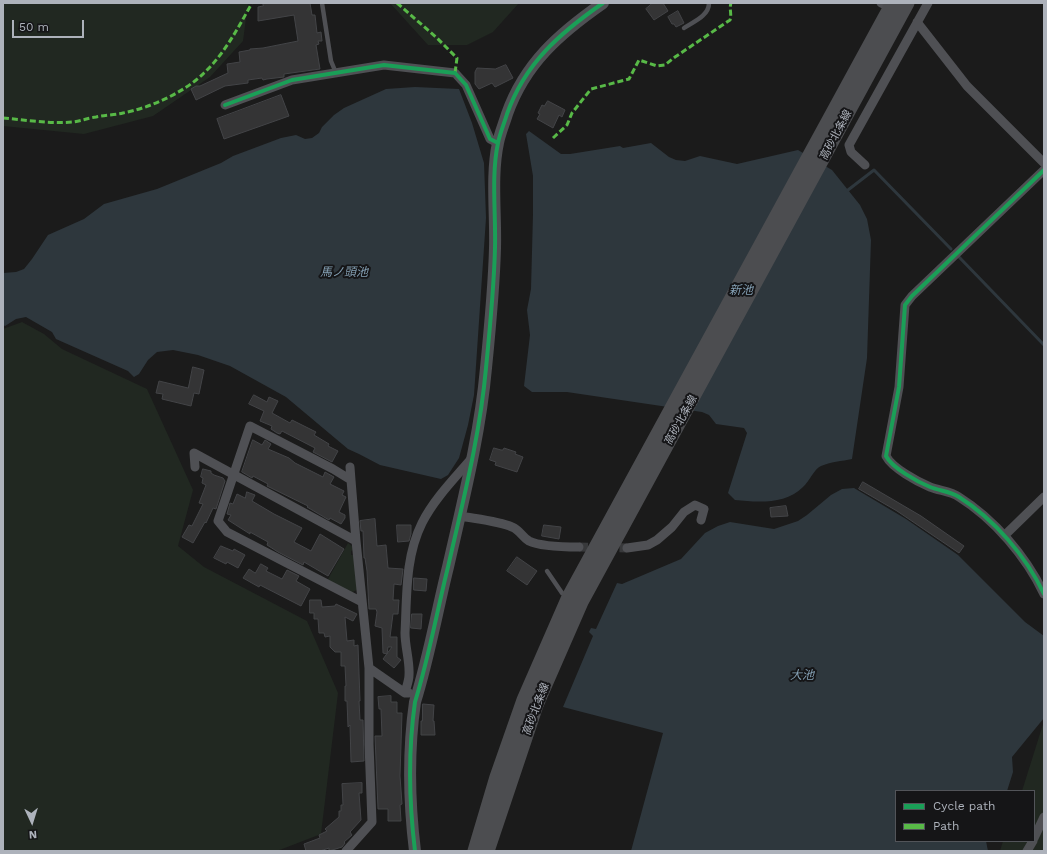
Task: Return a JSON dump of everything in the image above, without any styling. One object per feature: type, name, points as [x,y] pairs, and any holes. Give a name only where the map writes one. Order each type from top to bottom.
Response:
[{"type":"main road","name":"高砂北条線","points":[[475,851],[497,777],[524,700],[569,597],[671,423],[821,149],[907,3]]},
{"type":"main road","name":"高砂北条線","points":[[821,149],[888,4]]},
{"type":"main road","name":"高砂北条線","points":[[487,851],[536,705],[581,602],[671,423]]},
{"type":"street","points":[[415,851],[410,752],[412,727],[418,694],[460,516],[481,415],[493,292],[495,248],[495,169],[498,143],[517,91],[531,67],[562,33],[603,3]]},
{"type":"street","points":[[865,165],[851,152],[849,145],[928,3]]},
{"type":"street","points":[[917,22],[967,86],[1044,163]]},
{"type":"street","points":[[225,105],[292,80],[384,65],[455,73],[466,85],[490,139],[498,143]]},
{"type":"street","points":[[1044,170],[912,296],[905,305],[899,387],[886,450],[886,456],[889,462],[930,487],[958,496],[982,514],[1005,535],[1027,566],[1044,594]]},
{"type":"street","points":[[351,480],[333,469],[250,426],[218,522],[227,532],[362,602]]},
{"type":"street","points":[[195,468],[194,453],[356,541]]},
{"type":"street","points":[[405,693],[409,676],[405,636],[407,584],[414,543],[422,523],[432,506],[473,457]]},
{"type":"street","points":[[346,851],[372,822],[369,744],[369,668],[350,467]]},
{"type":"street","points":[[1005,535],[1044,497]]},
{"type":"street","points":[[627,548],[648,545],[657,540],[672,527],[684,512],[695,506],[704,509],[701,520]]},
{"type":"street","points":[[460,516],[511,527],[519,530],[525,538],[531,542],[558,547],[579,547]]},
{"type":"street","points":[[369,668],[405,693],[418,694]]},
{"type":"street","points":[[1035,836],[1044,817]]},
{"type":"street","points":[[1027,851],[1032,842]]},
{"type":"lane","points":[[322,3],[331,61],[336,73]]},
{"type":"lane","points":[[684,28],[702,17],[707,10],[709,3]]},
{"type":"lane","points":[[547,571],[562,593],[569,597]]},
{"type":"shaded area","points":[[3,3],[248,3],[243,41],[210,77],[153,116],[84,134],[3,126]]},
{"type":"shaded area","points":[[390,3],[519,3],[493,32],[467,45],[428,45]]},
{"type":"shaded area","points":[[22,322],[44,334],[62,349],[147,389],[193,490],[178,546],[204,567],[307,621],[338,693],[321,834],[277,851],[3,851],[3,329]]},
{"type":"shaded area","points":[[348,543],[353,547],[351,555],[354,555],[357,590],[350,593],[327,581]]},
{"type":"shaded area","points":[[1044,721],[1044,851],[1000,851],[1003,842],[1035,842],[1035,790],[1022,790]]},
{"type":"water","name":"馬ノ頭池","points":[[415,87],[459,89],[472,123],[484,163],[486,218],[474,395],[459,458],[448,475],[441,479],[380,465],[348,449],[286,397],[230,366],[198,355],[173,350],[157,352],[148,360],[139,374],[134,377],[128,371],[56,339],[52,332],[26,317],[16,319],[5,326],[3,325],[3,273],[16,272],[24,269],[48,235],[84,219],[104,204],[157,189],[221,163],[233,156],[281,138],[296,135],[305,139],[312,138],[319,133],[322,127],[334,115],[344,108],[386,89]]},
{"type":"water","name":"新池","points":[[529,131],[561,154],[570,154],[620,146],[623,148],[651,143],[669,157],[676,160],[685,161],[700,156],[737,164],[798,150],[832,170],[860,205],[867,219],[871,240],[867,358],[852,459],[821,466],[803,487],[788,497],[779,500],[761,502],[735,500],[728,493],[747,433],[744,428],[716,424],[709,415],[702,412],[567,392],[532,392],[524,386],[530,335],[527,310],[531,289],[533,214],[533,176],[526,134]]},
{"type":"water","name":"大池","points":[[854,488],[906,519],[958,555],[1025,622],[1044,636],[1044,718],[1012,757],[1013,772],[1007,790],[895,790],[895,842],[986,842],[988,851],[631,851],[663,733],[563,707],[593,636],[589,632],[591,628],[596,629],[617,583],[622,584],[681,559],[705,533],[718,526],[730,522],[774,529],[798,521],[831,495],[842,489]]},
{"type":"building","points":[[263,3],[310,3],[312,15],[315,15],[317,33],[321,32],[322,41],[318,41],[319,44],[316,45],[320,69],[284,74],[284,77],[263,80],[262,78],[248,80],[248,83],[225,86],[196,100],[191,89],[228,73],[227,64],[240,62],[239,52],[298,41],[294,15],[258,21],[258,7],[263,6]]},
{"type":"building","points":[[653,3],[663,3],[668,11],[654,20],[646,9]]},
{"type":"building","points":[[678,11],[684,23],[676,27],[672,24],[668,17]]},
{"type":"building","points":[[506,65],[513,78],[495,87],[492,83],[479,89],[475,84],[475,72],[477,68],[495,69]]},
{"type":"building","points":[[281,95],[289,116],[224,139],[217,119]]},
{"type":"building","points":[[548,101],[565,110],[562,117],[559,115],[553,128],[537,119],[542,105],[544,106]]},
{"type":"building","points":[[193,367],[204,370],[199,394],[194,393],[191,406],[162,399],[163,394],[156,393],[159,381],[188,388]]},
{"type":"building","points":[[254,395],[267,402],[269,397],[278,401],[272,413],[290,423],[292,420],[316,432],[314,435],[329,444],[328,446],[338,451],[332,462],[313,452],[315,448],[282,431],[280,434],[277,433],[271,429],[272,426],[260,421],[264,411],[249,404]]},
{"type":"building","points":[[253,440],[262,445],[265,440],[271,444],[268,449],[289,458],[295,463],[323,477],[325,472],[334,477],[330,484],[344,491],[342,495],[346,497],[339,512],[345,515],[345,518],[341,524],[330,518],[329,520],[307,507],[308,506],[267,486],[268,484],[253,476],[252,478],[242,472]]},
{"type":"building","points":[[494,448],[503,450],[504,448],[516,452],[515,454],[523,457],[517,472],[495,465],[496,462],[490,460]]},
{"type":"building","points":[[203,469],[211,471],[211,473],[223,478],[225,481],[216,509],[213,508],[206,523],[205,522],[193,543],[182,537],[189,525],[192,526],[203,504],[199,503],[206,485],[202,483],[203,478],[201,477]]},
{"type":"building","points":[[863,482],[921,516],[964,546],[959,553],[897,511],[859,489]]},
{"type":"building","points":[[247,492],[255,495],[252,501],[302,528],[294,542],[311,551],[320,534],[344,549],[328,576],[304,562],[303,565],[278,552],[267,545],[268,542],[250,532],[250,534],[228,520],[231,515],[227,514],[230,503],[233,504],[237,494],[245,498]]},
{"type":"building","points":[[786,506],[788,516],[771,517],[770,508]]},
{"type":"building","points":[[375,519],[377,546],[386,545],[388,568],[403,569],[401,585],[394,584],[393,600],[399,600],[398,614],[393,614],[390,637],[397,637],[397,657],[401,660],[394,668],[383,659],[387,654],[383,653],[382,628],[375,626],[376,609],[369,609],[363,531],[361,531],[360,521]],"holes":[[[388,647],[392,647],[387,654]]]},
{"type":"building","points":[[397,525],[411,525],[409,541],[398,542]]},
{"type":"building","points":[[544,525],[561,527],[559,539],[542,536]]},
{"type":"building","points":[[221,546],[233,551],[234,549],[245,555],[238,568],[227,562],[226,564],[214,558]]},
{"type":"building","points":[[517,557],[537,571],[527,585],[507,571]]},
{"type":"building","points":[[261,564],[268,568],[266,571],[282,579],[287,570],[299,576],[296,581],[310,589],[301,606],[243,578],[249,569],[255,573]]},
{"type":"building","points":[[414,578],[427,579],[426,591],[414,590]]},
{"type":"building","points":[[310,600],[321,600],[322,607],[335,606],[336,604],[357,614],[353,621],[345,617],[347,641],[354,640],[354,646],[358,645],[359,701],[360,720],[363,720],[364,761],[351,762],[350,725],[348,727],[347,701],[345,701],[345,666],[341,666],[341,652],[335,652],[330,647],[330,636],[325,637],[324,633],[319,633],[318,619],[314,619],[314,613],[310,613]]},
{"type":"building","points":[[412,614],[422,614],[421,629],[411,628]]},
{"type":"building","points":[[391,696],[391,702],[397,702],[397,713],[402,713],[400,776],[402,804],[400,805],[401,821],[388,821],[388,809],[378,809],[375,736],[382,736],[381,709],[379,709],[378,697]]},
{"type":"building","points":[[423,704],[434,705],[433,721],[435,735],[421,735]]},
{"type":"building","points":[[362,783],[362,793],[359,793],[361,820],[350,832],[352,835],[344,842],[345,843],[342,847],[329,851],[329,848],[320,851],[306,851],[304,844],[320,838],[319,835],[327,831],[325,829],[339,817],[341,805],[343,805],[342,784]]},
{"type":"waterway","points":[[848,190],[874,170],[951,249]]},
{"type":"waterway","points":[[959,257],[1044,345]]},
{"type":"tunnel","points":[[579,547],[627,548]]},
{"type":"marked path","points":[[3,118],[47,122],[73,122],[93,117],[133,111],[177,93],[196,80],[212,65],[231,40],[252,3]]},
{"type":"marked path","points":[[397,3],[437,38],[457,58],[455,73]]},
{"type":"marked path","points":[[553,138],[567,125],[572,113],[591,89],[629,79],[639,60],[657,66],[665,65],[730,20],[731,3]]},
{"type":"cycle path","points":[[415,851],[411,814],[410,776],[411,739],[415,702],[429,651],[465,493],[480,418],[493,293],[495,248],[494,182],[498,143],[507,114],[515,96],[534,64],[558,38],[603,3]]},
{"type":"cycle path","points":[[225,105],[292,80],[384,65],[455,73],[466,85],[490,139],[498,143]]},
{"type":"cycle path","points":[[1044,170],[912,296],[905,305],[899,387],[886,456],[894,465],[919,482],[956,495],[985,516],[997,527],[1018,552],[1037,580],[1044,594]]}]
